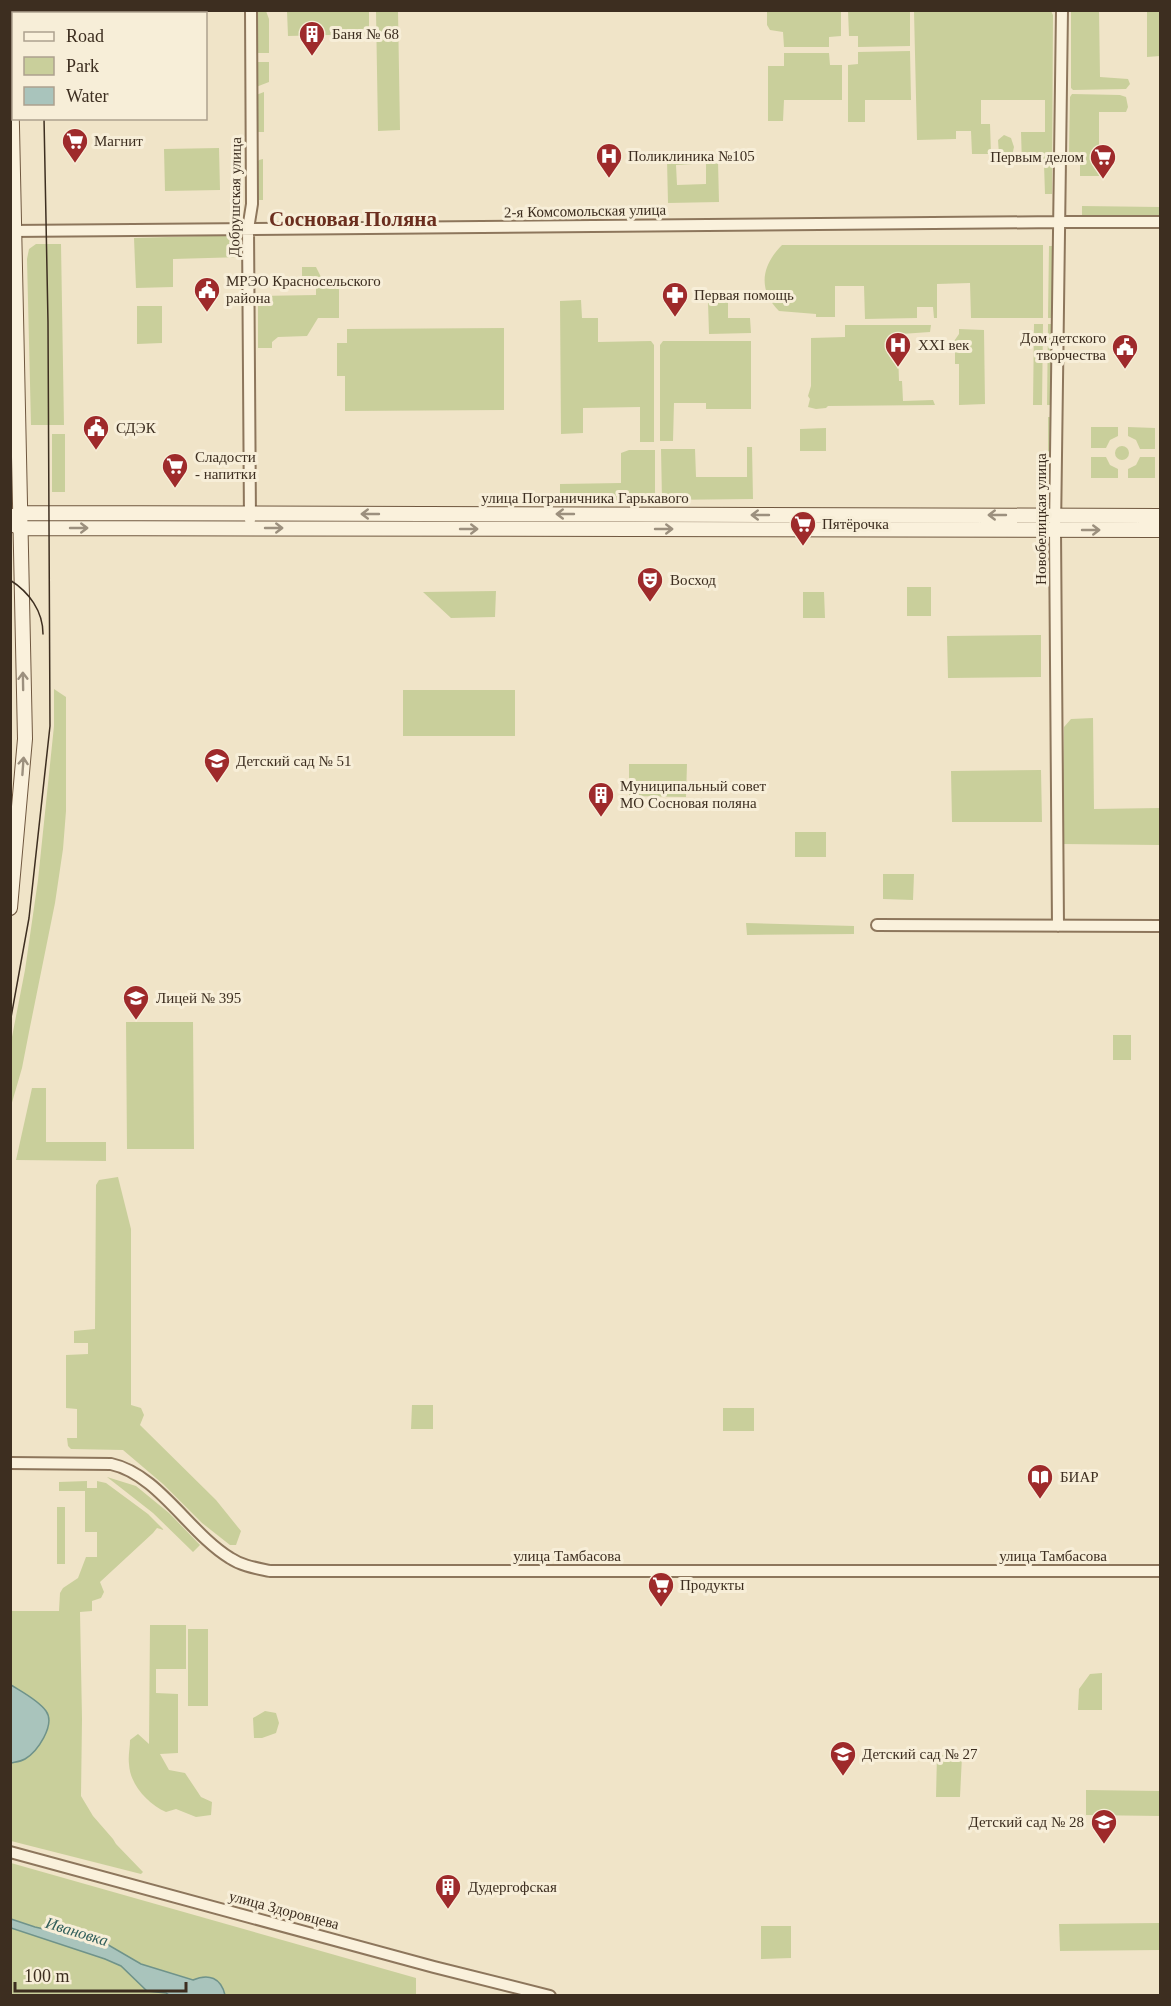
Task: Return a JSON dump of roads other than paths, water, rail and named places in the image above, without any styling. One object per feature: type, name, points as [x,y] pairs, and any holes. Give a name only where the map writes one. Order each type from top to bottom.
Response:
[{"type":"street","name":"Добрушская улица","points":[[250,528],[248,229],[252,204],[251,10]]},
{"type":"street","name":"Новобелицкая улица","points":[[1058,926],[1055,523],[1062,10]]},
{"type":"street","points":[[10,33],[15,521],[25,739],[10,908]]},
{"type":"street","name":"2-я Комсомольская улица","points":[[12,231],[1161,222]]},
{"type":"street","name":"улица Пограничника Гарькавого","points":[[15,521],[250,513],[1055,523],[1161,530]]},
{"type":"street","name":"улица Пограничника Гарькавого","points":[[15,521],[250,528],[1055,523],[1161,516]]},
{"type":"street","points":[[877,925],[1161,926]]},
{"type":"street","name":"улица Тамбасова","points":[[10,1463],[111,1464],[123,1467],[146,1482],[207,1541],[230,1559],[246,1566],[270,1571],[1161,1571]]},
{"type":"street","name":"улица Здоровцева","points":[[10,1852],[434,1967],[550,1995]]},
{"type":"water","points":[[11,1685],[43,1707],[49,1723],[44,1738],[35,1751],[23,1760],[11,1763]]},
{"type":"water","name":"Ивановка","points":[[11,1919],[35,1927],[105,1943],[141,1964],[193,1980],[204,1977],[213,1978],[221,1984],[225,1995],[169,1995],[147,1991],[121,1966],[11,1928]]},
{"type":"tram line","points":[[10,1023],[29,918],[50,726],[48,322],[44,120]]},
{"type":"tram line","points":[[10,580],[34,603],[41,618],[43,634]]},
{"type":"place","name":"Баня № 68","points":[[312,57]]},
{"type":"place","name":"Магнит","points":[[75,164]]},
{"type":"place","name":"Поликлиника №105","points":[[609,179]]},
{"type":"place","name":"Первым делом","points":[[1103,180]]},
{"type":"place","name":"МРЭО Красносельского района","points":[[207,313]]},
{"type":"place","name":"Первая помощь","points":[[675,318]]},
{"type":"place","name":"XXI век","points":[[898,368]]},
{"type":"place","name":"Дом детского творчества","points":[[1125,370]]},
{"type":"place","name":"СДЭК","points":[[96,451]]},
{"type":"place","name":"Сладости - напитки","points":[[175,489]]},
{"type":"place","name":"Пятёрочка","points":[[803,547]]},
{"type":"place","name":"Восход","points":[[650,603]]},
{"type":"place","name":"Детский сад № 51","points":[[217,784]]},
{"type":"place","name":"Муниципальный совет МО Сосновая поляна","points":[[601,818]]},
{"type":"place","name":"Лицей № 395","points":[[136,1021]]},
{"type":"place","name":"БИАР","points":[[1040,1500]]},
{"type":"place","name":"Продукты","points":[[661,1608]]},
{"type":"place","name":"Детский сад № 27","points":[[843,1777]]},
{"type":"place","name":"Детский сад № 28","points":[[1104,1845]]},
{"type":"place","name":"Дудергофская","points":[[448,1910]]},
{"type":"district","name":"Сосновая Поляна","points":[[353,219]]}]
